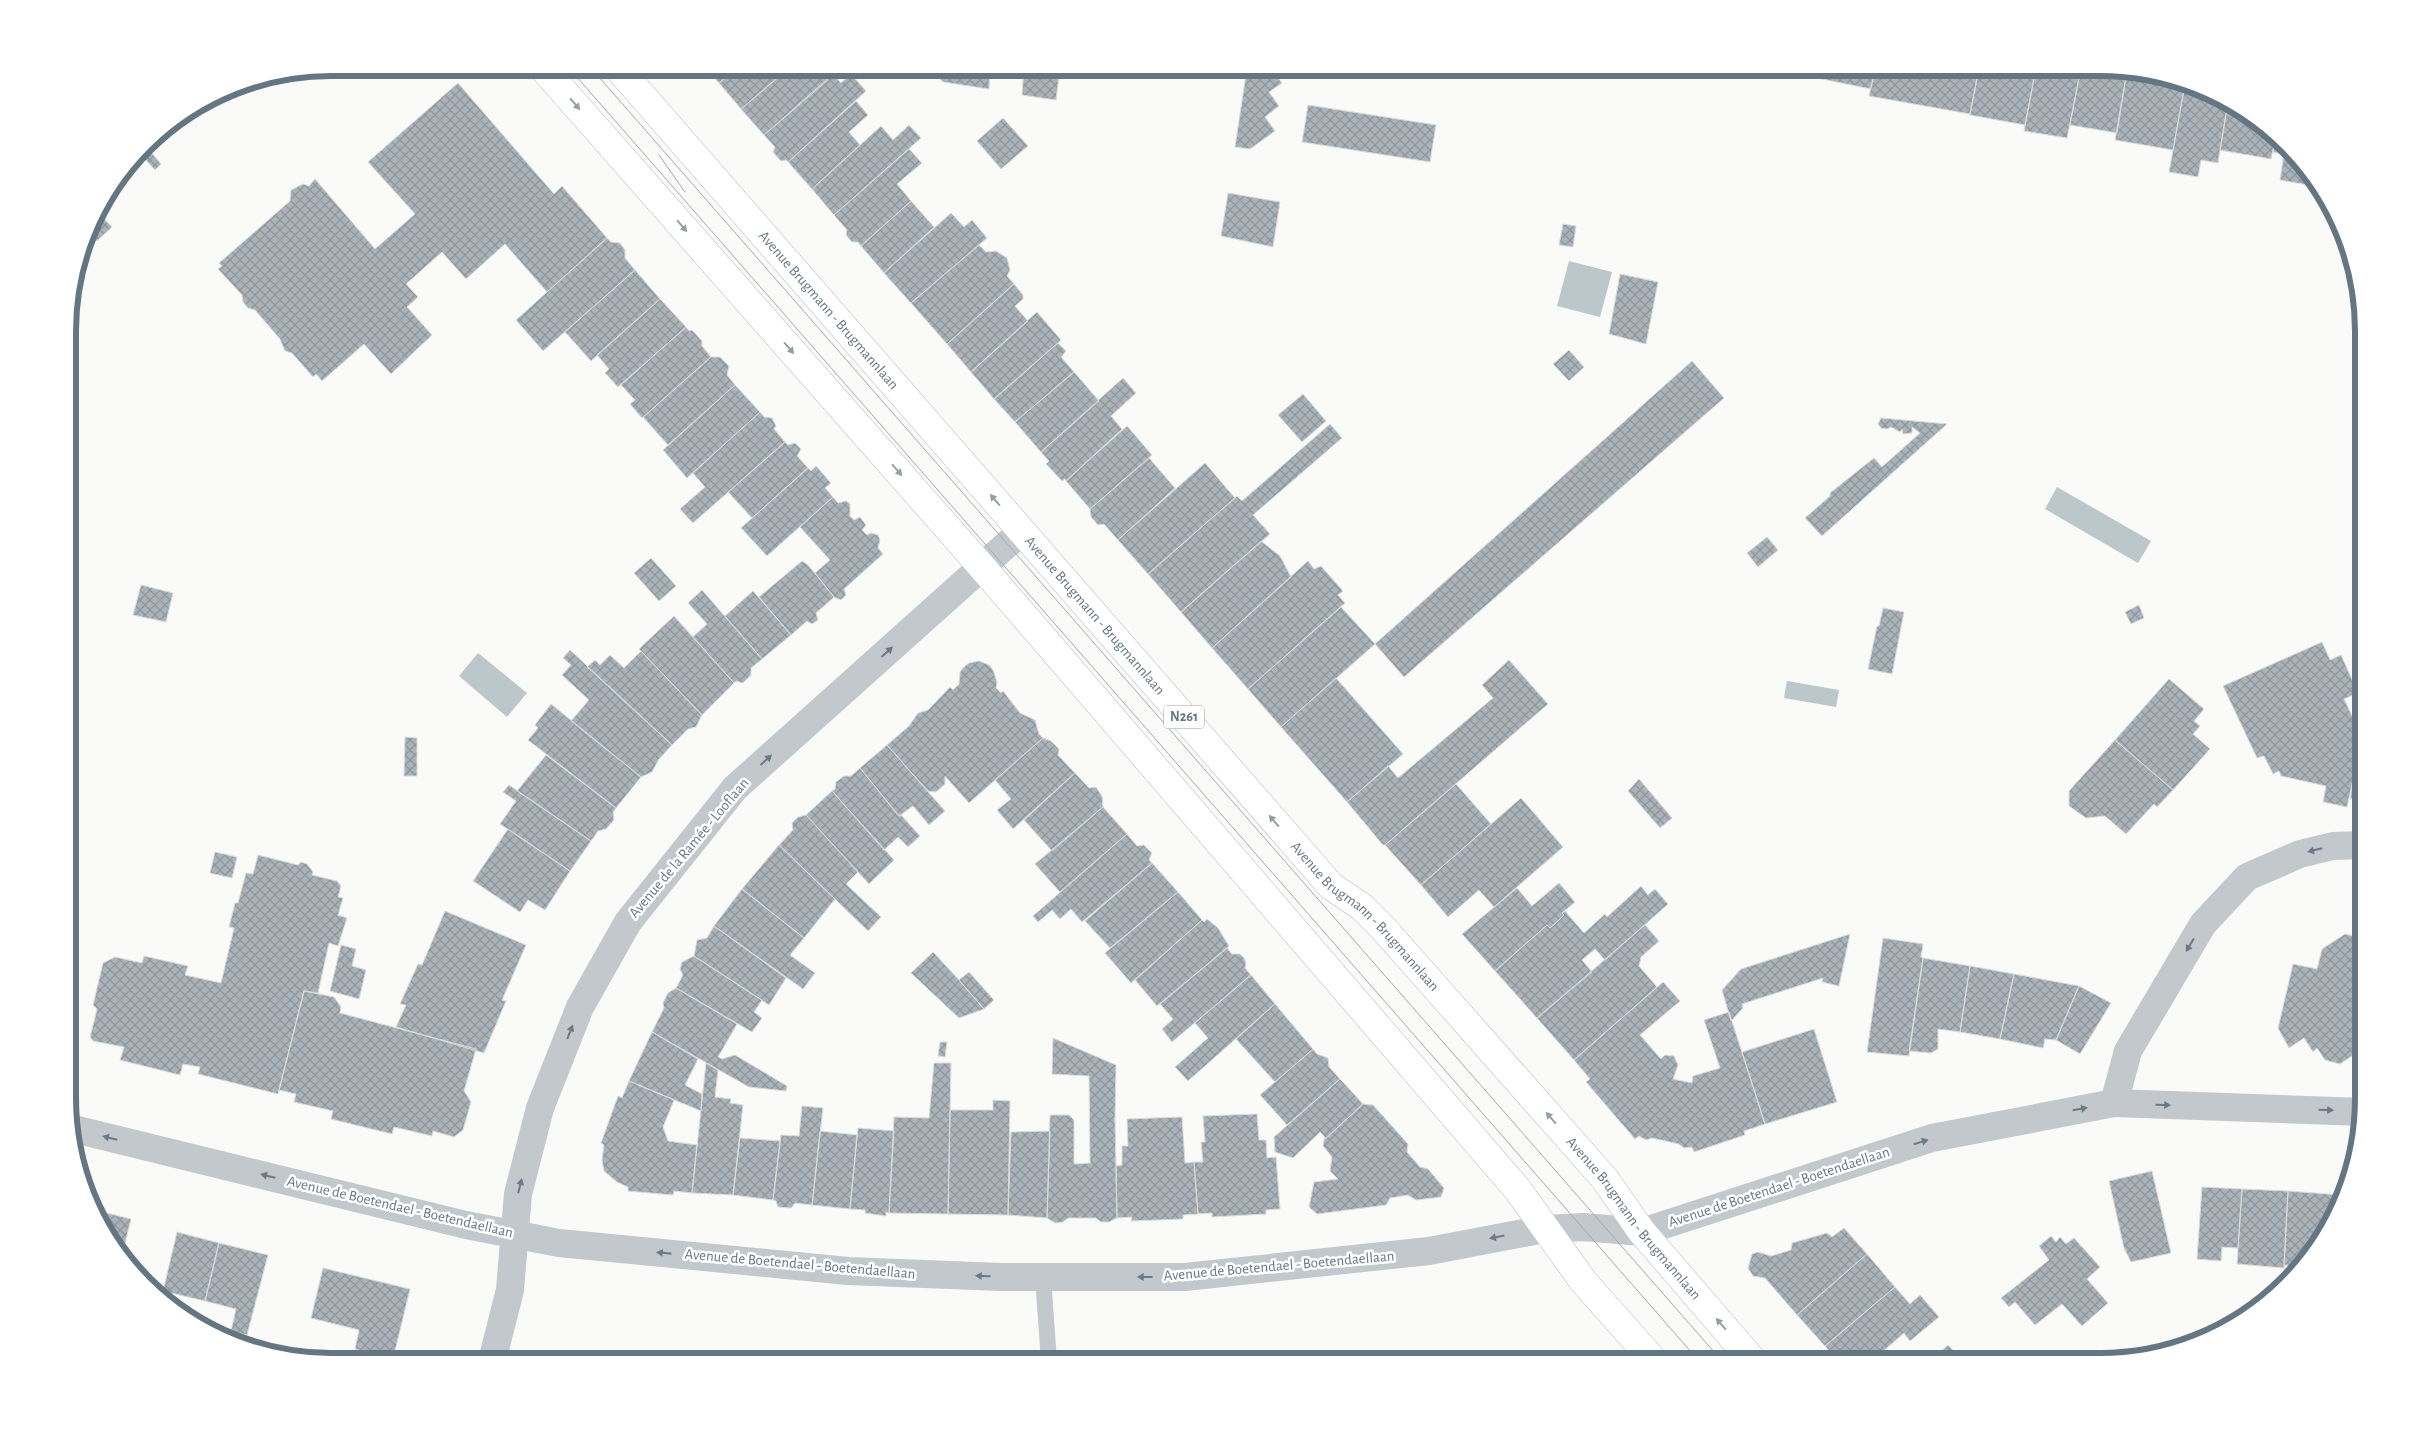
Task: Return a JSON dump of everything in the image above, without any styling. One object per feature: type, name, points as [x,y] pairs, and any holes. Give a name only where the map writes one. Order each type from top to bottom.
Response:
[{"type":"main road","points":[[550,76],[982,567],[1518,1190],[1583,1281],[1647,1353]]},
{"type":"main road","name":"Avenue Brugmann - Brugmannlaan","points":[[625,76],[1331,886],[1362,907],[1383,928],[1604,1178],[1642,1232],[1746,1353]]},
{"type":"street","name":"Avenue de la Ramée - Looflaan","points":[[494,1353],[510,1290],[518,1194],[540,1108],[580,1007],[628,922],[735,788],[1022,531]]},
{"type":"street","points":[[2114,1103],[2128,1050],[2203,924],[2247,877],[2300,854],[2333,846],[2355,845]]},
{"type":"street","name":"Avenue de Boetendael - Boetendaellaan","points":[[78,1130],[466,1225],[559,1242],[848,1271],[1043,1277],[1185,1278],[1429,1251],[1545,1229],[1583,1227],[1642,1232],[1932,1138],[2114,1103],[2354,1112]]},
{"type":"lane","points":[[1043,1277],[1048,1353]]},
{"type":"shaded area","points":[[1569,261],[1612,272],[1600,317],[1557,306]]},
{"type":"shaded area","points":[[2057,487],[2151,541],[2138,563],[2045,509]]},
{"type":"shaded area","points":[[478,653],[527,693],[507,717],[459,676]]},
{"type":"shaded area","points":[[1787,681],[1839,690],[1836,707],[1784,698]]},
{"type":"building","points":[[712,76],[727,76],[719,83]]},
{"type":"building","points":[[727,76],[780,76],[741,109],[719,83]]},
{"type":"building","points":[[780,76],[824,76],[828,80],[764,135],[741,109]]},
{"type":"building","points":[[831,76],[835,76],[841,83],[849,76],[853,76],[866,91],[788,162],[786,160],[781,161],[773,152],[775,147],[764,135]]},
{"type":"building","points":[[937,76],[990,76],[989,89],[943,82]]},
{"type":"building","points":[[1023,76],[1059,76],[1056,100],[1022,95]]},
{"type":"building","points":[[1246,76],[1276,76],[1282,83],[1269,92],[1279,106],[1265,117],[1275,131],[1250,149],[1235,147]]},
{"type":"building","points":[[1807,76],[1873,76],[1871,89]]},
{"type":"building","points":[[1873,76],[1977,76],[1970,114],[1869,96]]},
{"type":"building","points":[[1977,76],[2034,76],[2025,125],[1970,115]]},
{"type":"building","points":[[2034,76],[2079,76],[2067,138],[2024,131]]},
{"type":"building","points":[[2079,76],[2126,78],[2117,133],[2070,125]]},
{"type":"building","points":[[2126,78],[2149,81],[2184,91],[2173,150],[2115,140]]},
{"type":"building","points":[[458,83],[554,194],[562,186],[607,238],[547,292],[505,244],[466,279],[442,252],[406,284],[418,297],[407,307],[432,335],[391,374],[364,344],[322,381],[316,374],[313,377],[292,353],[285,351],[280,339],[255,310],[248,308],[243,302],[242,295],[218,269],[222,266],[219,263],[290,201],[291,190],[303,184],[309,186],[315,179],[375,249],[415,214],[368,162]]},
{"type":"building","points":[[2184,91],[2227,110],[2218,163],[2201,160],[2198,177],[2169,172]]},
{"type":"building","points":[[856,101],[868,115],[849,132],[860,145],[812,189],[788,162]]},
{"type":"building","points":[[1308,105],[1436,125],[1430,162],[1302,142]]},
{"type":"building","points":[[2227,110],[2255,129],[2274,146],[2271,159],[2220,150]]},
{"type":"building","points":[[1003,118],[1028,146],[1001,169],[977,141]]},
{"type":"building","points":[[909,125],[921,138],[834,215],[812,189],[881,126],[893,140]]},
{"type":"building","points":[[2274,146],[2282,154],[2273,152]]},
{"type":"building","points":[[909,149],[922,163],[897,184],[911,201],[861,246],[858,242],[852,242],[846,235],[847,230],[834,215]]},
{"type":"building","points":[[151,151],[161,164],[155,170],[145,159],[139,164]]},
{"type":"building","points":[[2284,155],[2309,185],[2280,180]]},
{"type":"building","points":[[1228,193],[1280,202],[1273,247],[1221,236]]},
{"type":"building","points":[[911,201],[934,227],[884,273],[861,246]]},
{"type":"building","points":[[951,213],[964,227],[972,220],[987,238],[911,303],[884,273]]},
{"type":"building","points":[[103,218],[112,227],[97,241],[94,238]]},
{"type":"building","points":[[1563,224],[1576,226],[1573,247],[1559,245]]},
{"type":"building","points":[[607,238],[611,242],[620,243],[625,250],[625,258],[635,270],[543,351],[516,320]]},
{"type":"building","points":[[979,245],[986,252],[996,251],[1007,258],[1010,270],[1007,276],[1014,284],[947,344],[911,303]]},
{"type":"building","points":[[635,270],[660,299],[591,361],[565,332]]},
{"type":"building","points":[[1620,274],[1658,282],[1646,344],[1609,334]]},
{"type":"building","points":[[1014,284],[1023,295],[1023,299],[1015,306],[1028,321],[971,372],[947,344]]},
{"type":"building","points":[[660,299],[686,327],[618,387],[605,373],[609,369],[597,355]]},
{"type":"building","points":[[1037,312],[1061,340],[994,399],[971,372]]},
{"type":"building","points":[[686,327],[689,331],[692,330],[702,341],[702,346],[711,357],[642,418],[630,404],[635,400],[621,385]]},
{"type":"building","points":[[1058,343],[1066,351],[1061,357],[1074,372],[1015,422],[994,399]]},
{"type":"building","points":[[1569,350],[1584,367],[1569,381],[1553,364]]},
{"type":"building","points":[[711,357],[720,357],[729,366],[727,375],[735,385],[668,445],[643,417]]},
{"type":"building","points":[[1692,361],[1724,398],[1404,677],[1375,644]]},
{"type":"building","points":[[1074,372],[1099,401],[1041,452],[1015,422]]},
{"type":"building","points":[[1123,378],[1136,393],[1111,416],[1122,429],[1066,481],[1065,479],[1062,481],[1046,464],[1049,461],[1041,452]]},
{"type":"building","points":[[735,385],[760,412],[687,478],[663,450]]},
{"type":"building","points":[[1303,394],[1326,421],[1302,442],[1278,415]]},
{"type":"building","points":[[760,412],[764,417],[772,418],[776,426],[774,429],[785,442],[693,523],[680,509],[705,487],[693,473]]},
{"type":"building","points":[[1881,418],[1947,424],[1822,536],[1805,518],[1830,496],[1830,493],[1874,458],[1882,467],[1920,433],[1912,427],[1912,433],[1903,434],[1902,429],[1900,432],[1891,427],[1887,429],[1881,428],[1878,424]]},
{"type":"building","points":[[1330,424],[1342,438],[1253,515],[1270,534],[1181,612],[1148,574],[1237,496],[1242,501]]},
{"type":"building","points":[[1127,426],[1152,455],[1090,509],[1066,481]]},
{"type":"building","points":[[785,442],[788,445],[795,443],[801,449],[797,456],[808,468],[752,518],[728,492]]},
{"type":"building","points":[[1149,458],[1175,488],[1118,540],[1104,524],[1098,525],[1091,517],[1090,509]]},
{"type":"building","points":[[1205,463],[1235,498],[1148,574],[1118,540]]},
{"type":"building","points":[[816,466],[831,483],[825,488],[833,497],[767,556],[741,528],[808,468],[811,471]]},
{"type":"building","points":[[833,497],[838,503],[846,501],[850,504],[850,516],[854,520],[860,517],[866,525],[862,530],[867,535],[871,533],[878,535],[880,540],[878,548],[883,554],[844,589],[846,595],[841,600],[834,597],[815,573],[830,560],[800,527]]},
{"type":"building","points":[[1767,537],[1778,550],[1758,567],[1747,553]]},
{"type":"building","points":[[1261,541],[1280,556],[1291,577],[1212,648],[1181,612]]},
{"type":"building","points":[[651,558],[676,586],[659,601],[634,573]]},
{"type":"building","points":[[802,561],[808,565],[834,597],[816,613],[818,620],[812,624],[807,621],[791,635],[759,597]]},
{"type":"building","points":[[1308,561],[1314,569],[1321,566],[1343,591],[1338,595],[1345,603],[1248,689],[1212,648]]},
{"type":"building","points":[[141,585],[173,593],[166,622],[133,615]]},
{"type":"building","points":[[702,590],[762,659],[751,668],[751,675],[743,683],[736,681],[734,683],[693,637],[707,624],[688,603]]},
{"type":"building","points":[[753,591],[791,635],[762,659],[725,616]]},
{"type":"building","points":[[2139,605],[2144,618],[2131,624],[2125,612]]},
{"type":"building","points":[[1341,607],[1375,644],[1281,727],[1248,689]]},
{"type":"building","points":[[1883,608],[1904,612],[1892,674],[1868,669],[1877,626],[1879,626]]},
{"type":"building","points":[[674,616],[734,683],[702,715],[639,649]]},
{"type":"building","points":[[2322,642],[2330,660],[2341,655],[2355,686],[2355,694],[2344,699],[2355,720],[2355,770],[2347,807],[2323,802],[2326,786],[2281,776],[2279,771],[2273,774],[2264,756],[2257,758],[2223,686]]},
{"type":"building","points":[[570,650],[672,745],[659,759],[652,772],[641,777],[571,721],[589,700],[562,675],[571,665],[563,658]]},
{"type":"building","points":[[641,651],[702,715],[696,727],[688,729],[672,745],[587,667],[595,660],[600,665],[610,655],[624,668]]},
{"type":"building","points":[[1509,660],[1548,704],[1383,845],[1347,802],[1388,766],[1398,778],[1493,698],[1482,685]]},
{"type":"building","points":[[979,661],[989,665],[993,670],[997,682],[996,688],[1001,693],[1003,691],[1020,713],[1035,720],[1039,734],[1043,738],[969,803],[945,776],[945,784],[936,792],[928,791],[887,745],[909,726],[918,713],[928,710],[950,687],[953,690],[959,684],[960,672],[964,667],[969,663]]},
{"type":"building","points":[[1336,678],[1403,754],[1347,802],[1281,727]]},
{"type":"building","points":[[2169,679],[2204,709],[2194,721],[2200,726],[2193,734],[2210,749],[2173,790],[2115,740]]},
{"type":"building","points":[[551,704],[641,777],[616,808],[528,740],[538,728],[535,725]]},
{"type":"building","points":[[405,737],[417,738],[417,776],[404,776]]},
{"type":"building","points":[[1043,738],[1051,741],[1059,749],[1058,755],[1075,773],[1013,829],[997,810],[1011,799],[995,780]]},
{"type":"building","points":[[2115,740],[2173,790],[2157,807],[2154,804],[2126,834],[2105,816],[2086,818],[2069,806],[2069,791]]},
{"type":"building","points":[[887,745],[945,811],[929,825],[913,806],[899,816],[860,768]]},
{"type":"building","points":[[546,755],[616,808],[613,812],[614,820],[606,829],[598,831],[591,841],[517,791]]},
{"type":"building","points":[[860,768],[899,816],[901,815],[920,836],[908,847],[898,837],[884,850],[832,791],[835,789],[836,782],[844,776],[851,776]]},
{"type":"building","points":[[1075,773],[1089,788],[1096,787],[1102,796],[1103,807],[1052,851],[1024,820]]},
{"type":"building","points":[[2355,773],[2355,799],[2350,798]]},
{"type":"building","points":[[1639,779],[1672,818],[1660,828],[1628,791]]},
{"type":"building","points":[[1456,784],[1491,824],[1421,885],[1385,845]]},
{"type":"building","points":[[509,785],[591,841],[570,871],[500,824],[516,801],[503,792]]},
{"type":"building","points":[[832,791],[894,860],[869,884],[806,815]]},
{"type":"building","points":[[1521,798],[1563,847],[1494,907],[1479,890],[1448,917],[1421,885]]},
{"type":"building","points":[[1103,807],[1127,834],[1060,892],[1035,864]]},
{"type":"building","points":[[806,815],[858,872],[846,884],[881,917],[868,931],[779,845],[793,830],[792,823],[798,817]]},
{"type":"building","points":[[508,829],[570,871],[545,910],[528,900],[520,912],[473,881]]},
{"type":"building","points":[[1127,834],[1137,846],[1144,845],[1152,853],[1149,860],[1152,863],[1082,922],[1071,909],[1060,919],[1052,910],[1038,922],[1033,916]]},
{"type":"building","points":[[779,845],[835,899],[804,938],[742,889]]},
{"type":"building","points":[[215,852],[237,857],[232,878],[210,873]]},
{"type":"building","points":[[258,855],[298,865],[301,862],[307,864],[313,872],[312,875],[337,881],[341,886],[338,897],[343,898],[338,915],[347,918],[338,946],[329,943],[318,993],[304,991],[278,1094],[198,1074],[200,1067],[183,1064],[180,1075],[120,1060],[124,1047],[93,1041],[90,1037],[97,1009],[93,1005],[103,963],[115,957],[142,963],[144,956],[188,966],[185,975],[221,983],[234,928],[229,927],[235,903],[238,903],[246,873],[253,874]]},
{"type":"building","points":[[1152,863],[1178,892],[1110,948],[1085,921]]},
{"type":"building","points":[[1559,883],[1575,902],[1562,913],[1564,915],[1550,928],[1547,925],[1495,971],[1462,934],[1517,888],[1532,906]]},
{"type":"building","points":[[1641,886],[1648,895],[1655,889],[1668,904],[1605,960],[1595,949],[1582,960],[1592,972],[1537,1018],[1495,971],[1547,925],[1550,928],[1564,915],[1562,913],[1565,911],[1584,933],[1605,914],[1607,917]]},
{"type":"building","points":[[742,889],[804,938],[790,955],[815,973],[803,989],[714,926]]},
{"type":"building","points":[[1178,892],[1202,920],[1131,983],[1105,953]]},
{"type":"building","points":[[445,911],[526,945],[502,1000],[506,1001],[484,1053],[396,1027],[406,1005],[400,1004],[418,964],[422,965]]},
{"type":"building","points":[[1207,919],[1218,928],[1229,946],[1157,1006],[1135,980],[1202,920],[1204,922]]},
{"type":"building","points":[[1645,925],[1659,941],[1641,957],[1639,966],[1657,987],[1574,1060],[1537,1018]]},
{"type":"building","points":[[714,926],[786,978],[769,1005],[694,956],[697,940],[707,938]]},
{"type":"building","points":[[1850,934],[1839,986],[1822,982],[1823,978],[1742,1004],[1743,1008],[1731,1021],[1722,990],[1741,969]]},
{"type":"building","points":[[2345,934],[2355,936],[2355,1054],[2340,1064],[2325,1060],[2317,1048],[2313,1052],[2304,1038],[2289,1048],[2278,1028],[2293,964],[2317,969],[2322,949]]},
{"type":"building","points":[[1883,938],[1923,944],[1921,957],[1923,958],[1909,1056],[1867,1052]]},
{"type":"building","points":[[341,945],[356,949],[352,966],[366,970],[359,999],[330,991]]},
{"type":"building","points":[[1227,948],[1232,954],[1240,954],[1244,958],[1245,968],[1251,975],[1172,1042],[1162,1029],[1173,1019],[1160,1004]]},
{"type":"building","points":[[933,952],[984,1009],[959,1018],[911,973]]},
{"type":"building","points":[[694,956],[762,1000],[754,1012],[762,1018],[752,1032],[676,988],[683,975],[680,969],[682,962]]},
{"type":"building","points":[[1923,958],[1970,966],[1960,1032],[1938,1029],[1938,1049],[1931,1053],[1909,1051]]},
{"type":"building","points":[[1970,966],[2014,974],[2000,1039],[1960,1032]]},
{"type":"building","points":[[969,972],[994,1000],[984,1009],[959,980]]},
{"type":"building","points":[[2014,974],[2079,986],[2056,1040],[2045,1039],[2043,1048],[2000,1039]]},
{"type":"building","points":[[1251,975],[1275,1004],[1188,1081],[1175,1067],[1208,1038],[1195,1023]]},
{"type":"building","points":[[1663,982],[1680,1001],[1640,1035],[1661,1059],[1665,1055],[1674,1056],[1678,1065],[1673,1079],[1692,1083],[1693,1076],[1720,1068],[1704,1020],[1729,1012],[1765,1124],[1744,1131],[1745,1135],[1694,1152],[1692,1147],[1684,1148],[1679,1144],[1652,1138],[1646,1140],[1639,1136],[1635,1139],[1586,1082],[1590,1079],[1574,1060]]},
{"type":"building","points":[[2079,986],[2111,1003],[2080,1054],[2056,1040]]},
{"type":"building","points":[[676,988],[737,1024],[718,1057],[722,1059],[735,1055],[787,1086],[786,1091],[749,1087],[652,1032],[664,1008],[663,1003],[668,993]]},
{"type":"building","points":[[304,991],[334,997],[341,1007],[340,1013],[476,1049],[464,1091],[471,1102],[463,1130],[454,1137],[433,1131],[432,1136],[394,1127],[392,1134],[331,1119],[333,1111],[294,1102],[296,1094],[279,1090]]},
{"type":"building","points":[[1275,1004],[1313,1049],[1275,1082],[1236,1039]]},
{"type":"building","points":[[1814,1029],[1837,1102],[1765,1124],[1742,1052]]},
{"type":"building","points":[[652,1032],[698,1059],[685,1085],[702,1094],[701,1111],[629,1081]]},
{"type":"building","points":[[1053,1038],[1116,1065],[1117,1218],[1109,1222],[1101,1222],[1096,1218],[1068,1218],[1063,1222],[1055,1223],[1047,1218],[1050,1115],[1069,1115],[1074,1120],[1074,1164],[1090,1163],[1089,1076],[1052,1074]]},
{"type":"building","points":[[940,1042],[947,1042],[945,1057],[938,1056]]},
{"type":"building","points":[[1313,1049],[1317,1054],[1328,1058],[1329,1067],[1340,1079],[1287,1125],[1260,1095]]},
{"type":"building","points":[[706,1063],[718,1070],[715,1097],[731,1099],[730,1103],[743,1105],[733,1195],[692,1193]]},
{"type":"building","points":[[934,1063],[951,1063],[948,1214],[889,1213],[894,1117],[929,1118]]},
{"type":"building","points":[[1340,1079],[1363,1104],[1324,1140],[1325,1137],[1320,1132],[1293,1158],[1275,1152],[1274,1137]]},
{"type":"building","points":[[629,1081],[674,1100],[663,1127],[668,1141],[697,1145],[692,1193],[674,1191],[673,1195],[628,1191],[628,1187],[617,1182],[604,1171],[602,1160],[604,1145],[601,1143],[618,1096],[622,1098]]},
{"type":"building","points":[[993,1100],[1010,1101],[1008,1215],[948,1214],[950,1110],[993,1110]]},
{"type":"building","points":[[1363,1104],[1373,1105],[1408,1144],[1407,1152],[1420,1167],[1428,1169],[1444,1188],[1441,1197],[1416,1200],[1408,1195],[1390,1198],[1386,1205],[1317,1214],[1309,1207],[1314,1182],[1338,1179],[1330,1171],[1332,1157],[1323,1146],[1324,1140]]},
{"type":"building","points":[[802,1106],[823,1108],[812,1205],[795,1203],[791,1208],[778,1207],[776,1201],[773,1200],[781,1135],[799,1136]]},
{"type":"building","points":[[1257,1114],[1259,1140],[1266,1140],[1267,1158],[1276,1157],[1280,1209],[1266,1210],[1266,1214],[1212,1217],[1212,1213],[1198,1214],[1194,1162],[1203,1162],[1201,1142],[1205,1142],[1203,1116]]},
{"type":"building","points":[[1182,1117],[1185,1163],[1194,1162],[1198,1214],[1183,1215],[1183,1219],[1131,1221],[1132,1217],[1117,1218],[1116,1166],[1122,1165],[1122,1146],[1128,1146],[1127,1119]]},
{"type":"building","points":[[858,1128],[894,1131],[889,1213],[886,1212],[886,1216],[865,1213],[865,1210],[850,1209]]},
{"type":"building","points":[[820,1131],[857,1135],[850,1209],[812,1205]]},
{"type":"building","points":[[1050,1131],[1047,1218],[1008,1215],[1011,1132]]},
{"type":"building","points":[[740,1138],[780,1141],[773,1200],[733,1195]]},
{"type":"building","points":[[2152,1171],[2171,1253],[2131,1262],[2124,1248],[2109,1181]]},
{"type":"building","points":[[2202,1187],[2242,1189],[2238,1248],[2222,1247],[2221,1261],[2197,1259]]},
{"type":"building","points":[[2242,1189],[2288,1191],[2284,1268],[2237,1264]]},
{"type":"building","points":[[2288,1191],[2335,1195],[2321,1225],[2302,1253],[2291,1265],[2284,1265]]},
{"type":"building","points":[[104,1212],[131,1219],[124,1246]]},
{"type":"building","points":[[1844,1228],[1867,1254],[1797,1315],[1765,1278],[1753,1276],[1748,1268],[1752,1254],[1758,1252],[1771,1256],[1791,1250],[1792,1243],[1827,1233],[1832,1237]]},
{"type":"building","points":[[177,1232],[219,1243],[205,1301],[166,1292],[163,1289]]},
{"type":"building","points":[[2051,1236],[2056,1242],[2060,1237],[2066,1244],[2074,1238],[2100,1267],[2087,1279],[2108,1303],[2082,1326],[2062,1304],[2035,1325],[2015,1302],[2009,1307],[2001,1298],[2049,1260],[2039,1246]]},
{"type":"building","points":[[219,1243],[268,1255],[247,1335],[231,1331],[236,1309],[205,1301]]},
{"type":"building","points":[[1867,1254],[1895,1287],[1825,1346],[1797,1315]]},
{"type":"building","points":[[323,1268],[410,1289],[394,1353],[370,1353],[355,1349],[359,1330],[311,1318]]},
{"type":"building","points":[[1895,1287],[1910,1304],[1920,1295],[1939,1317],[1910,1341],[1904,1333],[1881,1353],[1831,1353],[1825,1346]]},
{"type":"building","points":[[1948,1345],[1956,1353],[1939,1353]]},
{"type":"tram line","points":[[576,76],[1692,1353]]},
{"type":"tram line","points":[[598,76],[1715,1353]]},
{"type":"tram line","points":[[659,155],[685,192]]}]
